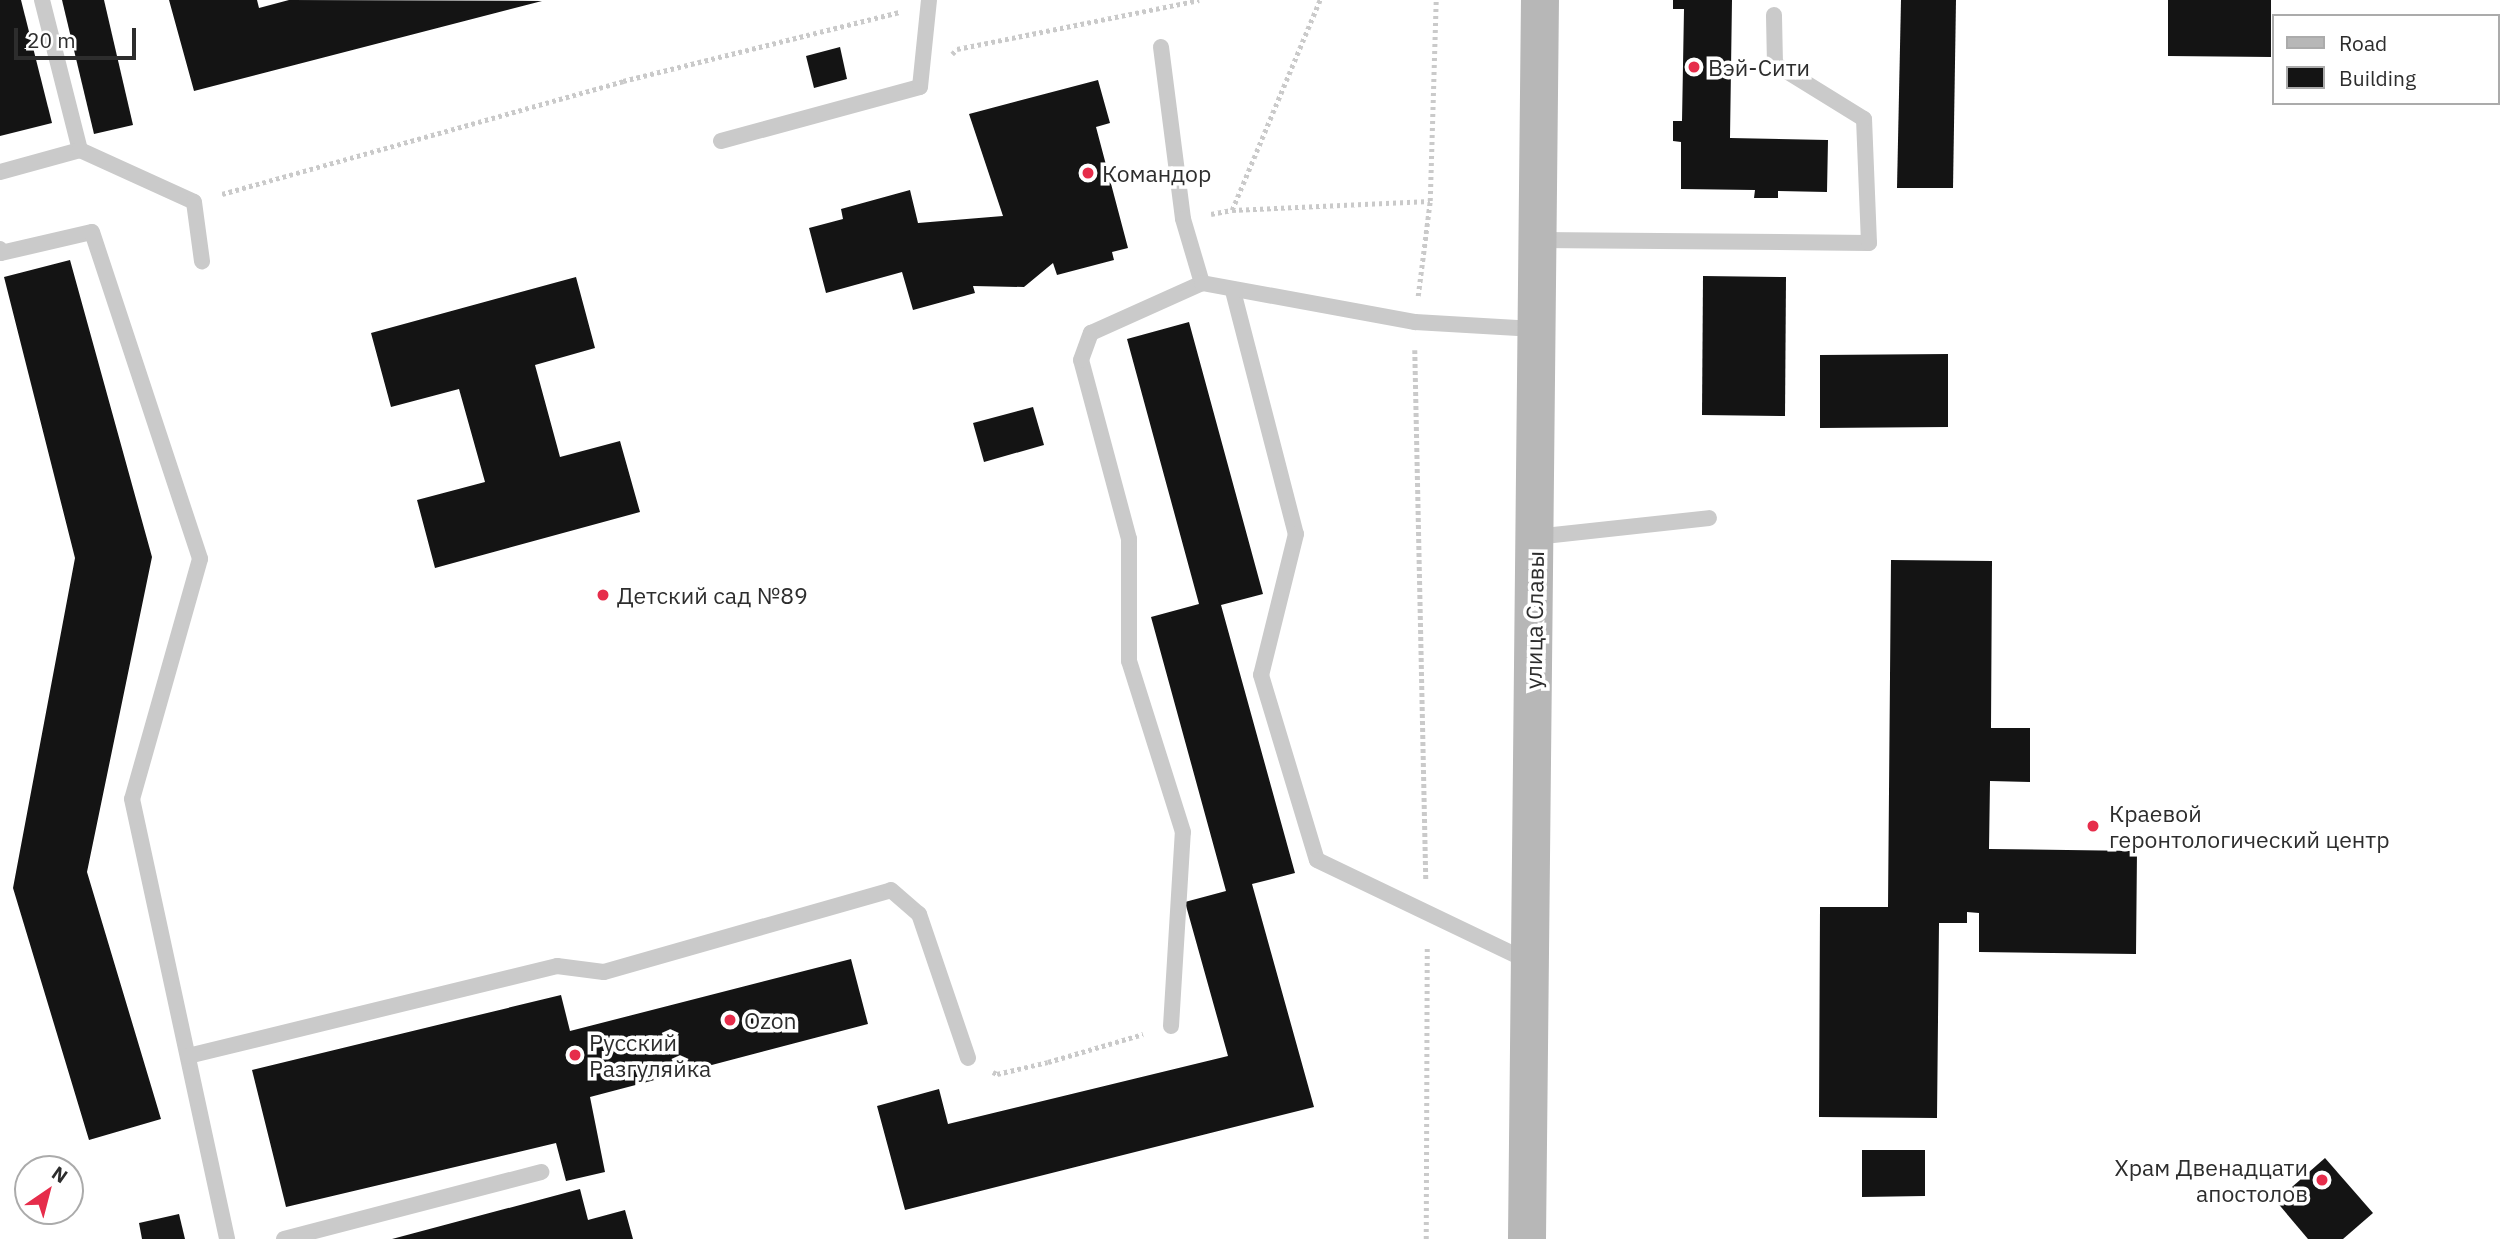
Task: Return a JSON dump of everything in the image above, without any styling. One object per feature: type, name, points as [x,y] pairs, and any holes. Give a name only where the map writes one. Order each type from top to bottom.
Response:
[{"type":"main road","name":"улица Славы","points":[[1527,1239],[1540,0]]},
{"type":"lane","points":[[42,0],[80,150]]},
{"type":"lane","points":[[721,141],[920,87],[930,2]]},
{"type":"lane","points":[[1539,240],[1868,243],[1864,119],[1775,64],[1774,15]]},
{"type":"lane","points":[[1161,47],[1183,219],[1202,283]]},
{"type":"lane","points":[[0,172],[80,150],[194,202],[202,261]]},
{"type":"lane","points":[[0,249],[1,253],[92,232],[200,559],[132,799],[228,1239]]},
{"type":"lane","points":[[1171,1026],[1183,832],[1129,661],[1129,538],[1082,359],[1091,333],[1202,283],[1233,291],[1415,323],[1538,329]]},
{"type":"lane","points":[[1233,291],[1296,534],[1261,676],[1317,860],[1530,962]]},
{"type":"lane","points":[[1535,537],[1709,518]]},
{"type":"lane","points":[[188,1056],[557,965],[604,972],[891,890],[919,914],[968,1058]]},
{"type":"lane","points":[[284,1239],[541,1172]]},
{"type":"path","points":[[920,87],[957,49],[1199,0]]},
{"type":"path","points":[[1232,210],[1320,0]]},
{"type":"path","points":[[1426,1239],[1427,914],[1415,323],[1430,201],[1436,0]]},
{"type":"path","points":[[194,202],[623,81],[930,2]]},
{"type":"path","points":[[1212,214],[1232,210],[1430,201]]},
{"type":"path","points":[[997,1074],[1171,1026]]},
{"type":"building","points":[[0,0],[21,0],[52,123],[0,136]]},
{"type":"building","points":[[62,0],[104,0],[133,125],[94,134]]},
{"type":"building","points":[[169,0],[257,0],[259,8],[289,0],[542,1],[194,91]]},
{"type":"building","points":[[1673,0],[1732,0],[1730,138],[1828,140],[1827,192],[1778,191],[1778,198],[1754,198],[1755,190],[1681,189],[1681,142],[1673,141],[1673,121],[1682,121],[1684,9],[1673,9]]},
{"type":"building","points":[[1901,0],[1956,0],[1953,188],[1897,188]]},
{"type":"building","points":[[2168,0],[2271,0],[2271,57],[2168,56]]},
{"type":"building","points":[[840,47],[847,79],[814,88],[806,56]]},
{"type":"building","points":[[1098,80],[1110,123],[1096,127],[1128,248],[1112,252],[1114,260],[1057,275],[1053,263],[1024,287],[973,286],[975,293],[913,310],[902,272],[826,293],[809,228],[843,219],[841,209],[910,190],[918,223],[1003,216],[969,114]]},
{"type":"building","points":[[70,260],[152,557],[87,872],[161,1119],[89,1140],[13,888],[75,558],[4,277]]},
{"type":"building","points":[[1703,276],[1786,277],[1785,416],[1702,415]]},
{"type":"building","points":[[576,277],[595,348],[535,365],[560,457],[620,441],[640,512],[435,568],[417,500],[485,482],[459,389],[391,407],[371,333]]},
{"type":"building","points":[[1189,322],[1263,594],[1221,605],[1295,873],[1252,884],[1314,1107],[905,1210],[877,1106],[939,1089],[948,1124],[1228,1056],[1185,902],[1226,891],[1151,617],[1199,604],[1127,339]]},
{"type":"building","points":[[1948,354],[1948,427],[1820,428],[1820,355]]},
{"type":"building","points":[[1033,407],[1044,445],[984,462],[973,423]]},
{"type":"building","points":[[1891,560],[1992,561],[1991,728],[2030,728],[2030,782],[1990,781],[1989,849],[2137,851],[2136,954],[1979,952],[1979,913],[1967,912],[1967,923],[1939,923],[1937,1118],[1819,1117],[1820,907],[1888,907]]},
{"type":"building","points":[[851,959],[868,1024],[590,1097],[605,1172],[566,1181],[556,1143],[286,1207],[252,1070],[561,995],[570,1031]]},
{"type":"building","points":[[1862,1150],[1925,1150],[1925,1196],[1862,1197]]},
{"type":"building","name":"Храм Двенадцати апостолов","points":[[2325,1158],[2373,1213],[2343,1239],[2308,1239],[2276,1201]]},
{"type":"building","points":[[580,1189],[588,1220],[625,1210],[633,1239],[392,1239]]},
{"type":"building","points":[[179,1214],[185,1239],[142,1239],[139,1223]]},
{"type":"place","name":"Вэй-Сити","points":[[1694,67]]},
{"type":"place","name":"Командор","points":[[1088,173]]},
{"type":"place","name":"Детский сад №89","points":[[603,595]]},
{"type":"place","name":"Краевой геронтологический центр","points":[[2093,826]]},
{"type":"place","name":"Ozon","points":[[730,1020]]},
{"type":"place","name":"Русский Разгуляйка","points":[[575,1055]]},
{"type":"place","name":"Храм Двенадцати апостолов","points":[[2322,1180]]}]
